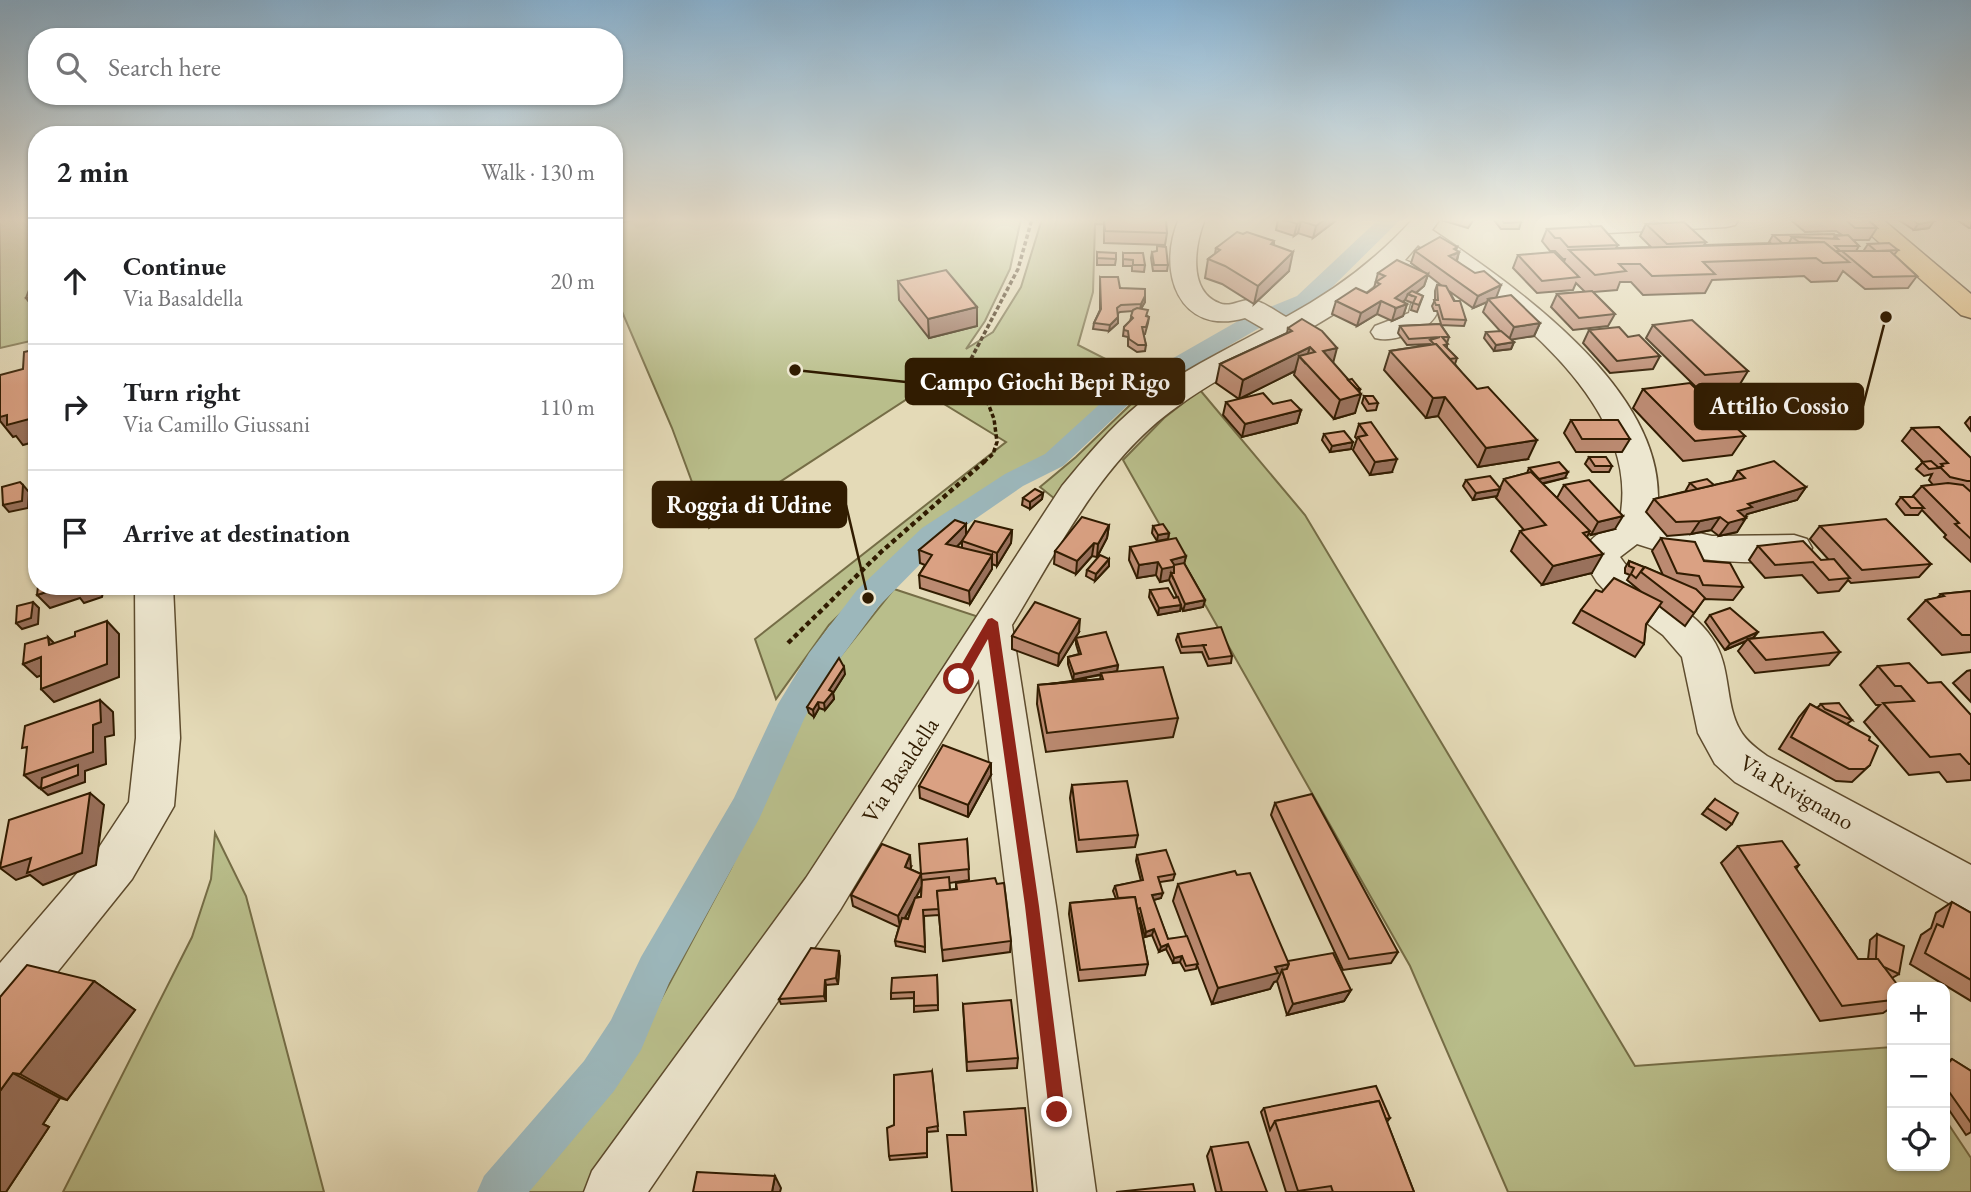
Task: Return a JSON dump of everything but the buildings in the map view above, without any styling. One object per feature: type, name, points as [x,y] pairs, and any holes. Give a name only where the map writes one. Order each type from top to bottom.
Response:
[{"type":"main road","points":[[1931,275],[1971,309]]},
{"type":"street","points":[[1184,275],[1192,294],[1206,309],[1215,313],[1239,312],[1249,308],[1271,321]]},
{"type":"street","name":"Via Basaldella","points":[[613,1192],[823,894],[1074,494],[1123,435],[1163,401],[1199,377],[1271,321],[1332,303],[1371,275]]},
{"type":"street","points":[[1386,332],[1422,317],[1428,310],[1429,287],[1414,275]]},
{"type":"street","points":[[1479,275],[1566,351],[1615,411],[1629,435],[1638,459],[1640,507],[1638,521],[1632,529],[1664,541],[1704,550],[1727,552],[1794,548]]},
{"type":"street","name":"Via Rivignano","points":[[1632,529],[1603,548],[1601,558],[1631,592],[1694,642],[1705,665],[1714,725],[1731,753],[1751,769],[1971,890]]},
{"type":"street","points":[[0,1003],[115,864],[151,806],[158,738],[154,595]]},
{"type":"street","points":[[992,622],[1032,906],[1067,1192]]},
{"type":"path","points":[[788,643],[881,552],[993,454],[999,442],[997,429],[972,371],[971,359],[1015,275]]},
{"type":"green space","points":[[0,275],[28,275],[28,342],[0,348]]},
{"type":"green space","points":[[623,275],[1007,275],[985,321],[966,349],[993,332],[1021,287],[1025,275],[1094,275],[1093,292],[1078,345],[1143,378],[1116,394],[1046,458],[1007,477],[933,527],[902,553],[829,625],[776,699],[755,639],[1006,442],[921,390],[709,528],[672,428],[623,314]]},
{"type":"green space","points":[[1153,383],[1162,387],[1055,499],[1040,487],[1076,457]]},
{"type":"green space","points":[[1200,390],[1305,515],[1635,1066],[1887,1047],[1887,1171],[1950,1171],[1950,1126],[1971,1158],[1971,1192],[1508,1192],[1410,966],[1123,460],[1164,418]]},
{"type":"green space","points":[[894,589],[979,617],[787,917],[585,1192],[526,1192],[644,1031],[731,868],[799,719],[835,663]]},
{"type":"green space","points":[[215,833],[246,896],[324,1192],[63,1192],[192,937],[211,879]]},
{"type":"waterway","points":[[500,1192],[599,1076],[626,1035],[655,970],[747,808],[790,713],[820,662],[868,598],[932,535],[1014,480],[1054,460],[1121,398],[1253,322],[1305,301],[1333,275]]},
{"type":"place","name":"Attilio Cossio","points":[[1886,317]]},
{"type":"place","name":"Campo Giochi Bepi Rigo","points":[[795,370]]},
{"type":"place","name":"Roggia di Udine","points":[[868,598]]},
{"type":"route","points":[[959,679],[992,622],[1032,906],[1057,1112]]}]
